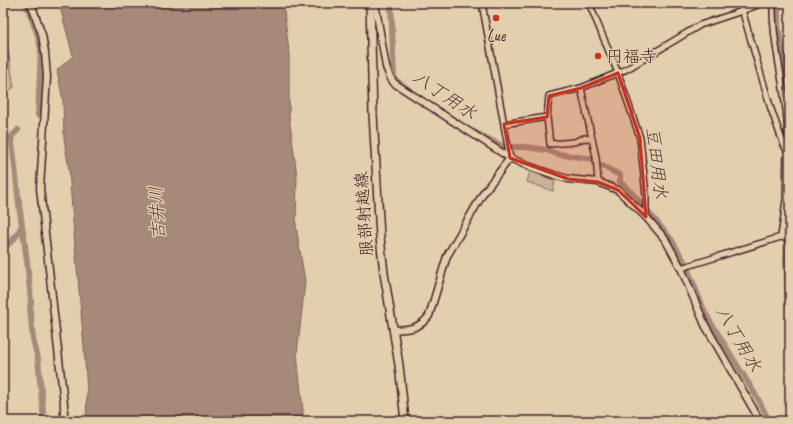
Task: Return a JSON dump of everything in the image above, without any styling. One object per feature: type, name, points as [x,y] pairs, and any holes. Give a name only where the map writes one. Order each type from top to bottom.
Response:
[{"type":"main road","name":"服部射越線","points":[[370,3],[373,114],[380,237],[384,273],[394,330],[405,421]]},
{"type":"street","points":[[32,3],[46,52],[47,77],[40,188],[64,404],[64,421]]},
{"type":"street","points":[[375,3],[386,67],[394,83],[510,158],[528,166],[568,179],[598,182],[618,190],[646,217],[665,239],[681,268],[705,325],[759,421]]},
{"type":"street","points":[[394,330],[415,327],[424,323],[429,316],[447,256],[484,192],[510,158],[482,3]]},
{"type":"street","points":[[589,3],[618,72],[640,138],[646,195],[646,217]]},
{"type":"street","points":[[740,3],[771,109],[787,151]]},
{"type":"street","points":[[592,139],[584,138],[574,142],[550,144],[547,117],[549,96],[581,88],[618,72],[656,52],[686,32],[700,25],[762,3]]},
{"type":"street","points":[[681,268],[785,238],[787,115],[772,17],[773,3]]},
{"type":"street","points":[[581,88],[596,157],[598,182]]},
{"type":"street","points":[[504,124],[547,117]]},
{"type":"highlighted area","points":[[618,73],[640,138],[646,217],[618,190],[598,182],[568,179],[510,158],[504,124],[547,117],[549,96],[581,88]]},
{"type":"green space","points":[[3,19],[14,87],[3,95]]},
{"type":"green space","points":[[530,171],[555,181],[553,191],[527,182]]},
{"type":"water","name":"吉井川","points":[[59,3],[283,3],[289,51],[289,116],[297,176],[296,226],[305,282],[297,354],[304,421],[86,421],[87,392],[84,346],[69,170],[64,138],[63,101],[57,70],[73,56]]},
{"type":"waterway","points":[[26,3],[41,49],[38,115]]},
{"type":"waterway","name":"八丁用水","points":[[391,3],[394,79],[409,90]]},
{"type":"waterway","points":[[778,3],[778,26],[789,87],[790,105]]},
{"type":"waterway","points":[[18,130],[11,137],[27,264],[33,339],[38,359],[44,421]]},
{"type":"waterway","name":"八丁用水","points":[[474,132],[504,147]]},
{"type":"waterway","name":"八丁用水","points":[[513,147],[547,150],[557,154],[594,159]]},
{"type":"waterway","name":"八丁用水","points":[[602,166],[620,175],[620,182],[644,207]]},
{"type":"waterway","points":[[790,206],[786,257],[790,325]]},
{"type":"waterway","name":"八丁用水","points":[[648,212],[671,239],[685,263]]},
{"type":"waterway","points":[[3,247],[14,238],[22,225]]},
{"type":"waterway","name":"八丁用水","points":[[688,270],[705,313],[758,399],[769,421]]},
{"type":"place","name":"Lue","points":[[496,18]]},
{"type":"place","name":"円福寺","points":[[598,56]]},
{"type":"water label","name":"豆田用水","points":[[657,163]]}]
